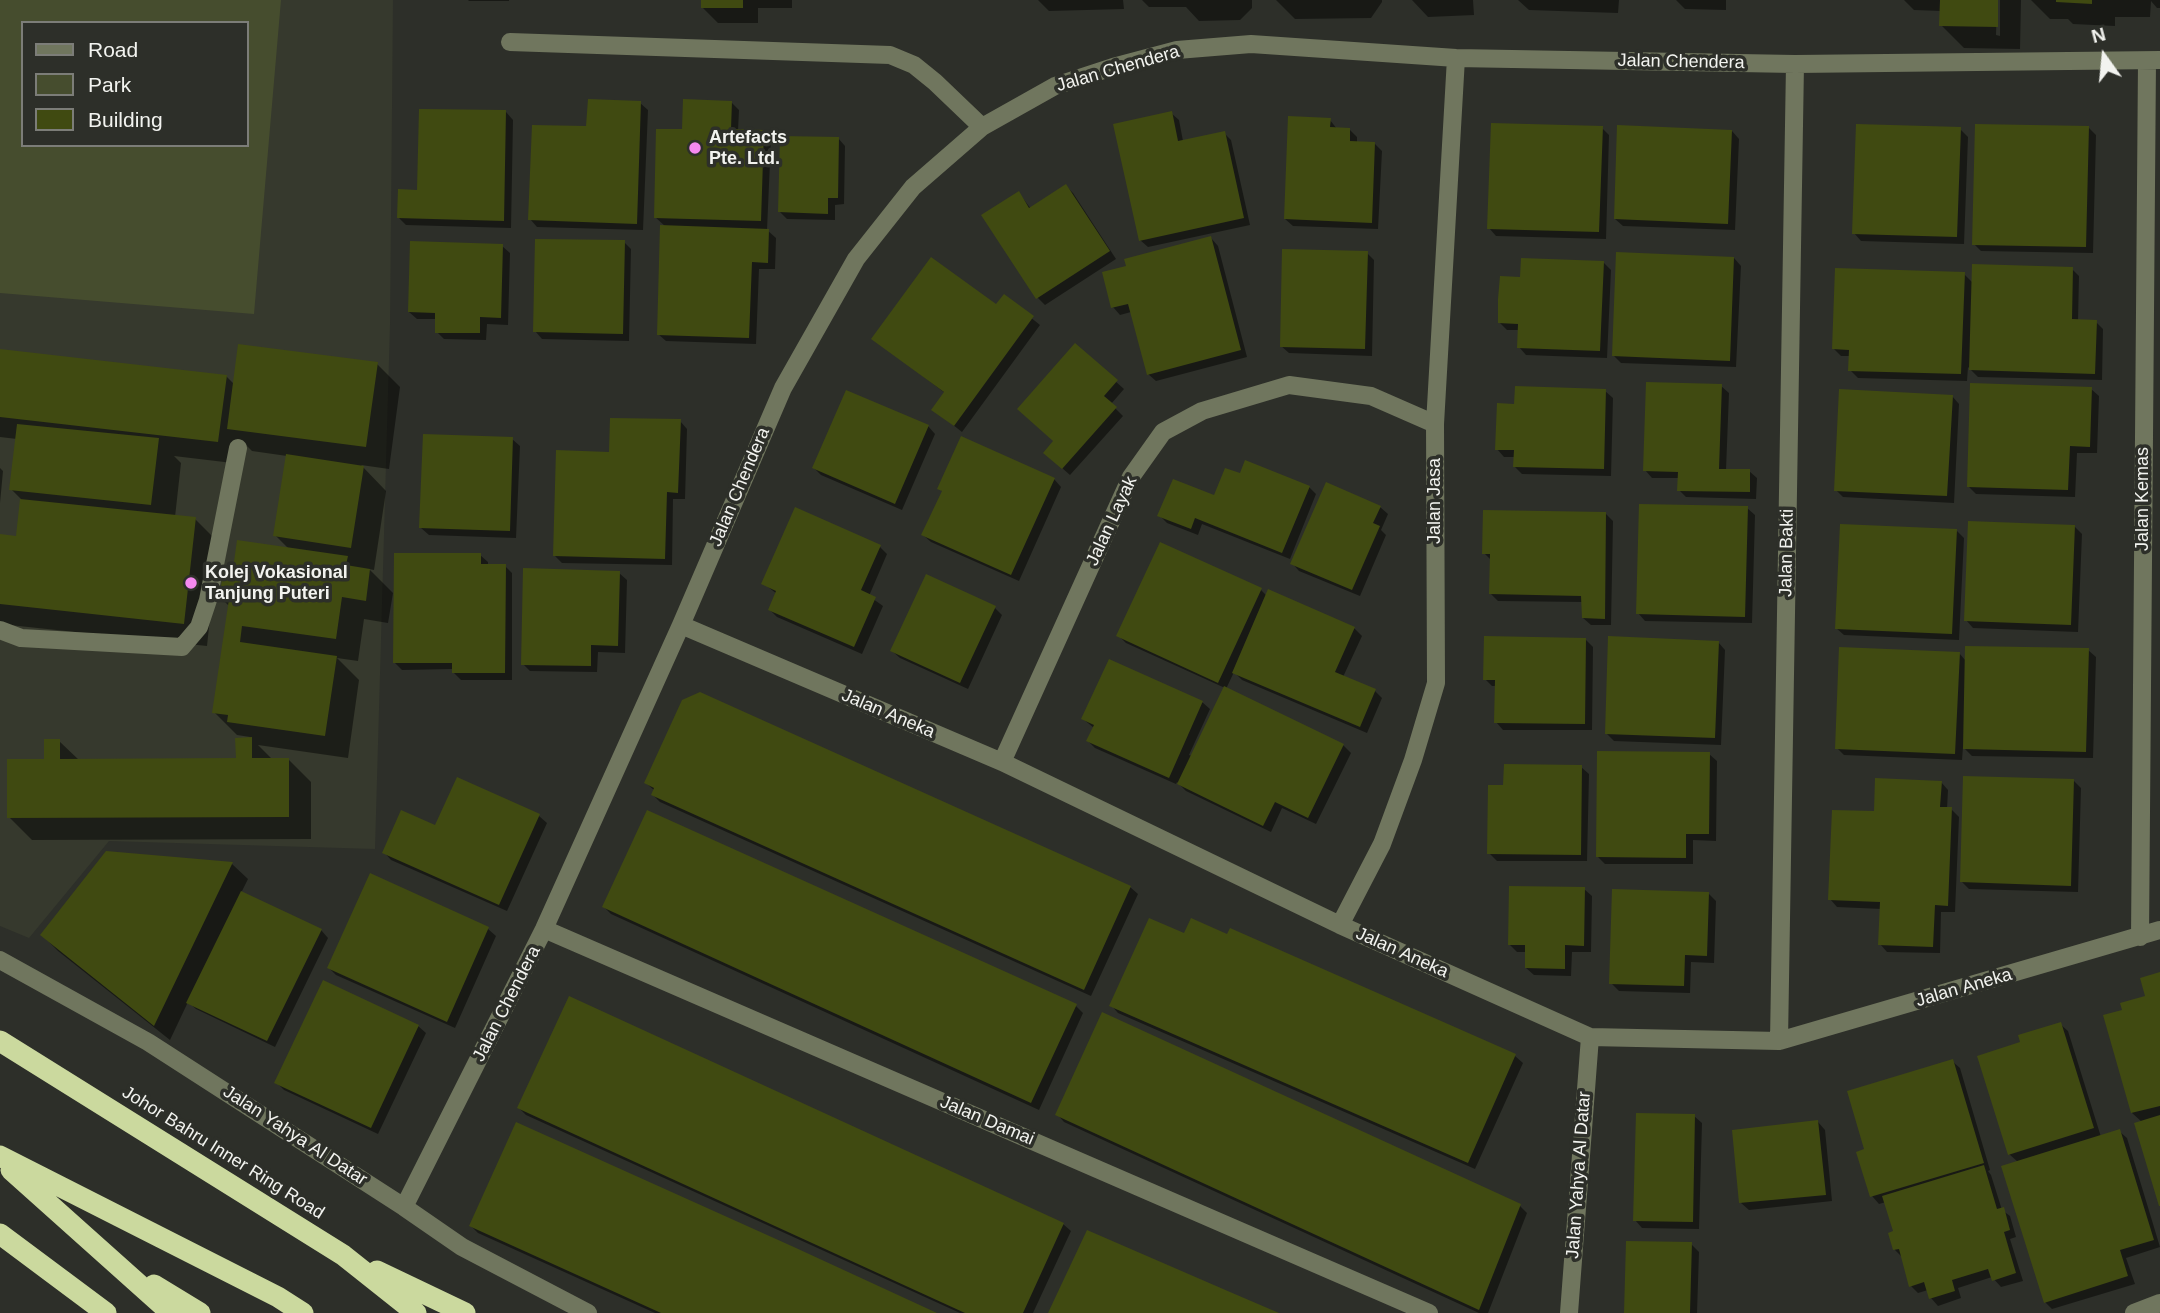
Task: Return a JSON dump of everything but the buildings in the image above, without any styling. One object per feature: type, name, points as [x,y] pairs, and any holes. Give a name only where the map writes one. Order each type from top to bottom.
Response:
[{"type":"highway","name":"Johor Bahru Inner Ring Road","points":[[0,1041],[343,1255],[416,1313]]},
{"type":"highway","points":[[0,1158],[171,1313]]},
{"type":"highway","points":[[0,1158],[278,1297],[303,1313]]},
{"type":"highway","points":[[0,1234],[106,1313]]},
{"type":"highway","points":[[102,1253],[200,1313]]},
{"type":"highway","points":[[343,1255],[465,1313]]},
{"type":"street","points":[[510,42],[890,55],[914,65],[982,127]]},
{"type":"street","name":"Jalan Chendera","points":[[404,1207],[544,929],[681,625],[783,388],[856,260],[913,187],[982,127],[1055,86],[1113,67],[1177,50],[1251,44],[1456,58],[1795,64],[2153,61]]},
{"type":"street","name":"Jalan Jasa","points":[[1340,925],[1382,844],[1413,760],[1436,683],[1434,424],[1456,58]]},
{"type":"street","name":"Jalan Kemas","points":[[2140,937],[2152,414],[2153,61]]},
{"type":"street","name":"Jalan Bakti","points":[[1779,1041],[1795,64]]},
{"type":"street","name":"Jalan Layak","points":[[1002,762],[1131,477],[1163,432],[1202,411],[1289,385],[1371,396],[1434,424]]},
{"type":"street","points":[[0,630],[21,638],[182,648],[198,627],[208,600],[238,448]]},
{"type":"street","name":"Jalan Aneka","points":[[681,625],[1002,762],[1340,925],[1590,1037],[1779,1041],[2160,930]]},
{"type":"street","name":"Jalan Damai","points":[[544,929],[1429,1313]]},
{"type":"street","name":"Jalan Yahya Al Datar","points":[[0,960],[148,1041],[461,1247],[589,1313]]},
{"type":"street","name":"Jalan Yahya Al Datar","points":[[1569,1313],[1590,1037]]},
{"type":"street","points":[[2134,1313],[2160,1303]]},
{"type":"shaded area","name":"Kolej Vokasional Tanjung Puteri","points":[[0,0],[393,0],[390,325],[375,849],[109,841],[29,938],[0,926]]},
{"type":"green space","points":[[0,0],[281,0],[254,314],[0,293]]},
{"type":"place","name":"Artefacts Pte. Ltd.","points":[[695,148]]},
{"type":"place","name":"Kolej Vokasional Tanjung Puteri","points":[[191,583]]}]
